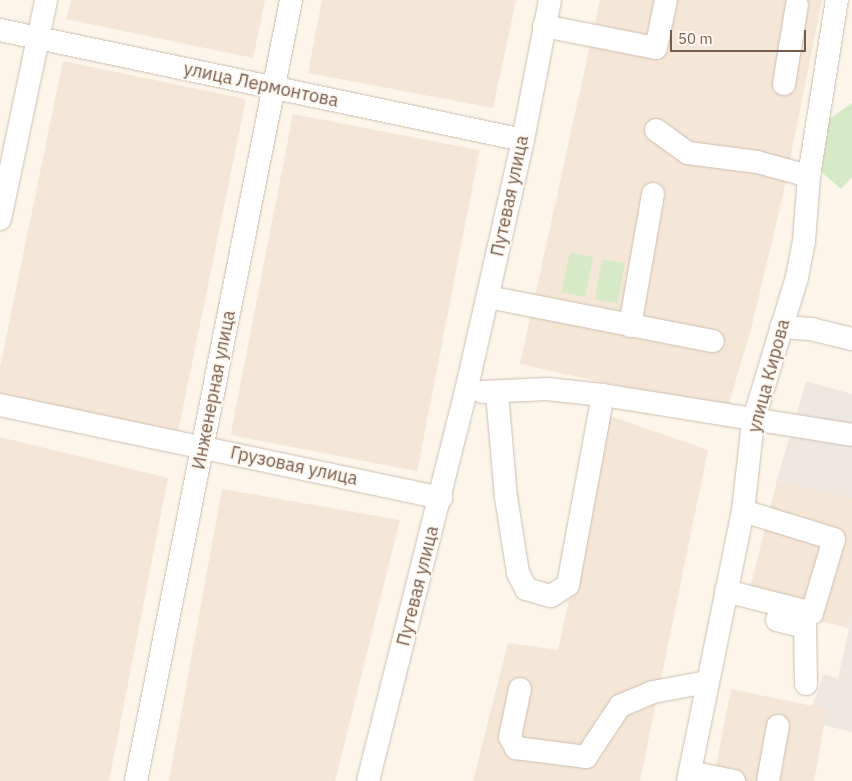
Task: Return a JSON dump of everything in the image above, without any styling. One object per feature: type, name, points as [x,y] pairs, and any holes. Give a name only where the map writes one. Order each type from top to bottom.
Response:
[{"type":"street","points":[[0,219],[46,0]]},
{"type":"street","name":"Инженерная улица","points":[[136,781],[272,86],[291,0]]},
{"type":"street","name":"Путевая улица","points":[[368,781],[441,498],[488,297],[523,140],[550,0]]},
{"type":"street","points":[[544,26],[656,48],[666,0]]},
{"type":"street","points":[[784,84],[790,2],[836,5]]},
{"type":"street","name":"улица Кирова","points":[[689,776],[724,599],[744,511],[754,422],[804,241],[810,176],[836,5]]},
{"type":"street","name":"улица Лермонтова","points":[[0,30],[523,140]]},
{"type":"street","points":[[656,130],[688,153],[756,162],[810,176]]},
{"type":"street","points":[[630,326],[653,194]]},
{"type":"street","points":[[488,297],[713,341]]},
{"type":"street","points":[[781,327],[811,329],[852,339]]},
{"type":"street","points":[[466,391],[497,394],[547,389],[604,395],[754,422],[809,426],[852,435]]},
{"type":"street","points":[[497,394],[506,497],[518,573],[526,589],[552,596],[568,585],[604,395]]},
{"type":"street","name":"Грузовая улица","points":[[0,405],[203,446],[441,498]]},
{"type":"street","points":[[724,599],[812,613],[834,539],[744,511]]},
{"type":"street","points":[[724,599],[805,627],[806,684]]},
{"type":"street","points":[[520,690],[510,737],[516,748],[586,757],[620,706],[652,692],[707,682]]},
{"type":"street","points":[[768,781],[778,726]]},
{"type":"street","points":[[689,776],[734,781]]},
{"type":"shaded area","points":[[71,0],[265,0],[253,58],[66,19]]},
{"type":"shaded area","points":[[322,0],[516,0],[493,108],[308,73]]},
{"type":"shaded area","points":[[600,0],[822,0],[783,195],[751,329],[727,410],[520,364]]},
{"type":"shaded area","points":[[63,61],[246,99],[178,432],[0,395],[0,367]]},
{"type":"shaded area","points":[[293,114],[480,150],[417,471],[231,435]]},
{"type":"shaded area","points":[[806,381],[852,394],[852,498],[777,480]]},
{"type":"shaded area","points":[[610,416],[708,450],[640,781],[473,781],[508,643],[558,650]]},
{"type":"shaded area","points":[[0,437],[168,478],[109,781],[0,781]]},
{"type":"shaded area","points":[[777,480],[852,498],[852,615],[849,628],[746,605]]},
{"type":"shaded area","points":[[222,489],[400,520],[335,781],[169,781]]},
{"type":"shaded area","points":[[852,615],[852,732],[823,725],[827,709],[812,706],[824,674],[838,679]]},
{"type":"shaded area","points":[[731,689],[827,709],[814,781],[713,781]]},
{"type":"green space","points":[[852,103],[852,177],[841,189],[819,170],[825,122]]},
{"type":"green space","points":[[570,252],[593,257],[585,297],[561,292]]},
{"type":"green space","points":[[602,259],[625,263],[618,303],[595,299]]}]
